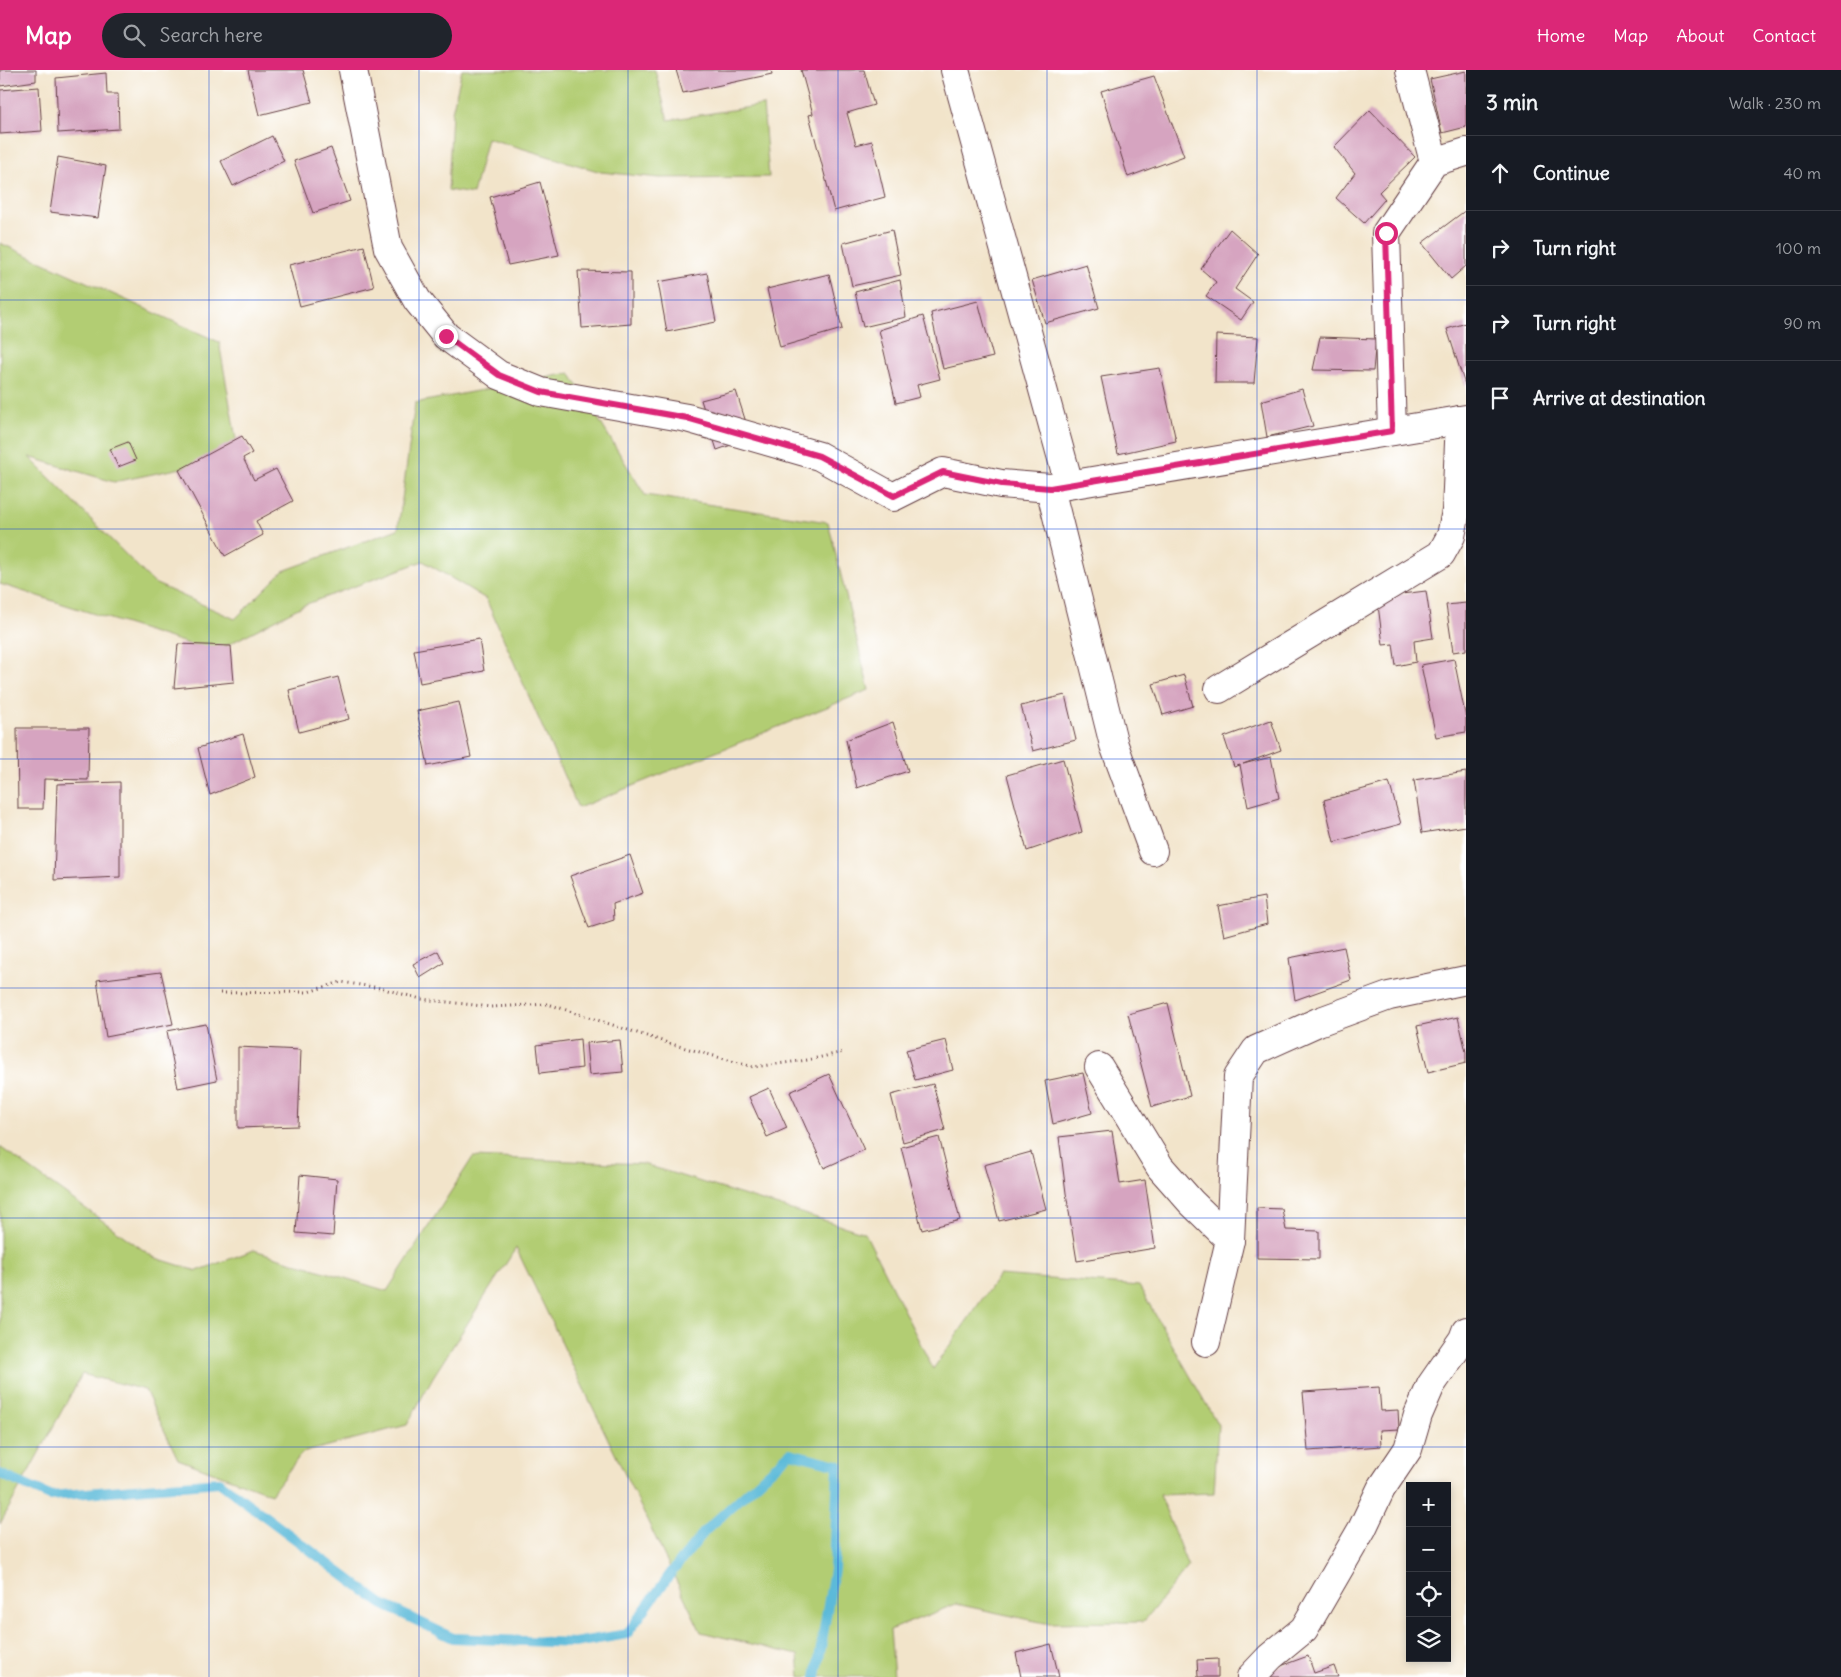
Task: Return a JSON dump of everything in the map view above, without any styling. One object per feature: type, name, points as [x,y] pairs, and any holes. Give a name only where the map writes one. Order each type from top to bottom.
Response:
[{"type":"street","points":[[353,70],[388,248],[417,300],[446,336],[499,375],[541,392],[687,418],[819,456],[894,496],[943,472],[1002,484],[1060,486],[1463,419],[1456,511],[1451,536],[1441,554],[1219,689]]},
{"type":"street","points":[[955,70],[1060,486],[1114,745],[1153,851]]},
{"type":"street","points":[[1410,70],[1434,162]]},
{"type":"street","points":[[1392,431],[1386,233],[1434,162],[1466,152]]},
{"type":"street","points":[[1206,1342],[1230,1240],[1238,1077],[1256,1050],[1318,1022],[1389,996],[1466,980]]},
{"type":"street","points":[[1099,1067],[1160,1167],[1191,1202],[1230,1240]]},
{"type":"street","points":[[1251,1677],[1270,1657],[1304,1628],[1362,1529],[1381,1489],[1408,1449],[1418,1415],[1431,1386],[1463,1339],[1466,1331]]},
{"type":"path","points":[[220,993],[308,992],[341,982],[380,988],[431,1000],[491,1007],[548,1004],[668,1043],[753,1067],[808,1060],[844,1052]]},
{"type":"green space","points":[[462,70],[655,70],[668,120],[763,105],[769,177],[660,178],[601,172],[487,138],[473,194],[448,190],[452,112]]},
{"type":"green space","points":[[0,243],[219,342],[239,456],[114,482],[29,457],[154,583],[235,619],[283,571],[398,529],[415,403],[570,373],[645,495],[828,522],[869,690],[578,808],[486,599],[423,561],[304,605],[214,652],[0,584]]},
{"type":"green space","points":[[0,1147],[153,1257],[197,1271],[254,1250],[387,1291],[473,1157],[643,1164],[865,1233],[933,1369],[999,1275],[1139,1286],[1218,1425],[1214,1493],[1160,1495],[1188,1567],[1143,1622],[1045,1623],[956,1604],[890,1630],[894,1677],[800,1677],[798,1655],[701,1632],[516,1248],[433,1377],[407,1425],[302,1453],[271,1494],[178,1459],[145,1390],[82,1374],[0,1524]]},
{"type":"building","points":[[0,70],[36,70],[36,81],[0,86]]},
{"type":"building","points":[[248,70],[303,70],[312,102],[259,115]]},
{"type":"building","points":[[676,70],[771,70],[772,74],[683,93]]},
{"type":"building","points":[[801,70],[864,70],[874,105],[847,113],[856,145],[872,141],[885,197],[834,211],[809,115],[813,114]]},
{"type":"building","points":[[1466,71],[1466,127],[1442,133],[1430,79]]},
{"type":"building","points":[[106,73],[107,94],[118,94],[119,129],[58,133],[56,78]]},
{"type":"building","points":[[1154,76],[1184,156],[1128,177],[1101,91]]},
{"type":"building","points":[[39,87],[42,131],[0,134],[0,90]]},
{"type":"building","points":[[1370,110],[1415,157],[1379,192],[1385,199],[1364,223],[1336,198],[1355,173],[1334,147]]},
{"type":"building","points":[[272,136],[284,161],[233,186],[221,161]]},
{"type":"building","points":[[331,148],[350,201],[313,213],[294,161]]},
{"type":"building","points":[[58,157],[106,166],[98,218],[50,212]]},
{"type":"building","points":[[540,182],[559,255],[508,265],[490,197]]},
{"type":"building","points":[[1466,210],[1466,266],[1451,279],[1422,243]]},
{"type":"building","points":[[1230,229],[1258,254],[1235,289],[1253,302],[1241,320],[1206,296],[1216,282],[1201,269]]},
{"type":"building","points":[[892,230],[901,275],[852,286],[843,243]]},
{"type":"building","points":[[364,246],[374,287],[300,306],[289,265]]},
{"type":"building","points":[[1086,264],[1099,308],[1045,323],[1032,280]]},
{"type":"building","points":[[578,271],[631,272],[631,324],[582,328]]},
{"type":"building","points":[[707,273],[716,322],[667,332],[658,282]]},
{"type":"building","points":[[829,274],[842,329],[780,347],[767,289]]},
{"type":"building","points":[[900,280],[906,317],[863,327],[855,292]]},
{"type":"building","points":[[978,301],[993,357],[943,369],[931,313]]},
{"type":"building","points":[[923,316],[940,379],[917,385],[920,397],[896,403],[879,330]]},
{"type":"building","points":[[1466,323],[1466,388],[1447,329]]},
{"type":"building","points":[[1216,335],[1258,337],[1254,383],[1215,383]]},
{"type":"building","points":[[1320,337],[1376,339],[1373,371],[1313,370]]},
{"type":"building","points":[[1160,368],[1176,441],[1118,454],[1101,377]]},
{"type":"building","points":[[1302,389],[1313,426],[1267,437],[1261,401]]},
{"type":"building","points":[[736,391],[751,438],[717,450],[701,400]]},
{"type":"building","points":[[242,436],[252,453],[243,458],[254,480],[276,469],[293,501],[256,521],[263,535],[225,556],[179,470]]},
{"type":"building","points":[[128,442],[136,460],[118,467],[110,449]]},
{"type":"building","points":[[1426,591],[1433,638],[1414,641],[1416,662],[1396,666],[1393,644],[1383,645],[1377,597]]},
{"type":"building","points":[[1466,603],[1466,650],[1453,652],[1446,605]]},
{"type":"building","points":[[479,639],[484,671],[420,683],[414,650]]},
{"type":"building","points":[[178,644],[231,646],[234,682],[174,688]]},
{"type":"building","points":[[1454,659],[1466,719],[1466,732],[1436,737],[1421,665]]},
{"type":"building","points":[[1184,675],[1193,706],[1163,715],[1153,684]]},
{"type":"building","points":[[338,677],[349,719],[299,732],[289,690]]},
{"type":"building","points":[[1065,695],[1076,740],[1033,751],[1021,706]]},
{"type":"building","points":[[459,702],[471,757],[428,766],[417,711]]},
{"type":"building","points":[[1271,720],[1281,750],[1243,764],[1271,757],[1279,798],[1248,807],[1240,765],[1234,767],[1224,737]]},
{"type":"building","points":[[893,722],[908,771],[857,788],[846,740]]},
{"type":"building","points":[[17,728],[89,728],[88,780],[44,779],[43,809],[18,809]]},
{"type":"building","points":[[243,734],[255,777],[210,795],[198,748]]},
{"type":"building","points":[[1063,759],[1082,832],[1027,851],[1007,775]]},
{"type":"building","points":[[1466,772],[1466,826],[1422,833],[1414,780]]},
{"type":"building","points":[[120,782],[120,877],[54,880],[57,784]]},
{"type":"building","points":[[1389,782],[1401,824],[1334,842],[1324,800]]},
{"type":"building","points":[[630,855],[643,893],[613,904],[614,920],[589,928],[570,876]]},
{"type":"building","points":[[1264,897],[1267,924],[1224,936],[1218,906]]},
{"type":"building","points":[[1344,947],[1351,980],[1295,1000],[1289,958]]},
{"type":"building","points":[[438,951],[444,963],[420,978],[413,964]]},
{"type":"building","points":[[161,972],[173,1024],[106,1037],[97,980]]},
{"type":"building","points":[[1168,1003],[1190,1096],[1152,1107],[1128,1014]]},
{"type":"building","points":[[1458,1017],[1466,1052],[1466,1063],[1428,1072],[1417,1026]]},
{"type":"building","points":[[206,1024],[217,1080],[178,1088],[167,1031]]},
{"type":"building","points":[[580,1039],[582,1068],[540,1073],[537,1045]]},
{"type":"building","points":[[620,1040],[623,1072],[589,1075],[586,1043]]},
{"type":"building","points":[[946,1040],[953,1070],[915,1080],[906,1050]]},
{"type":"building","points":[[238,1047],[301,1050],[298,1126],[238,1128]]},
{"type":"building","points":[[1083,1073],[1092,1113],[1053,1124],[1045,1081]]},
{"type":"building","points":[[829,1074],[864,1150],[824,1168],[790,1092]]},
{"type":"building","points":[[933,1084],[945,1130],[903,1142],[891,1095]]},
{"type":"building","points":[[769,1088],[787,1128],[767,1137],[749,1097]]},
{"type":"building","points":[[1112,1131],[1120,1184],[1145,1180],[1155,1248],[1077,1261],[1059,1137]]},
{"type":"building","points":[[939,1137],[960,1220],[922,1230],[901,1147]]},
{"type":"building","points":[[1031,1152],[1046,1209],[999,1221],[984,1165]]},
{"type":"building","points":[[300,1175],[337,1179],[333,1236],[296,1233]]},
{"type":"building","points":[[1257,1208],[1282,1209],[1286,1230],[1319,1231],[1319,1259],[1257,1258]]},
{"type":"building","points":[[1379,1387],[1381,1411],[1398,1410],[1399,1429],[1380,1430],[1381,1446],[1308,1451],[1303,1392]]},
{"type":"building","points":[[1051,1644],[1059,1677],[1021,1677],[1016,1653]]},
{"type":"building","points":[[1308,1656],[1314,1673],[1334,1666],[1338,1677],[1269,1677],[1267,1671]]},
{"type":"building","points":[[1218,1659],[1218,1677],[1198,1677],[1197,1660]]},
{"type":"waterway","points":[[0,1474],[50,1496],[219,1482],[382,1604],[453,1638],[574,1643],[627,1634],[671,1573],[705,1531],[790,1453],[838,1465],[834,1569],[816,1677]]},
{"type":"route","points":[[446,336],[499,375],[541,392],[687,418],[819,456],[894,496],[943,472],[1002,484],[1050,488],[1392,431],[1386,233]]}]
